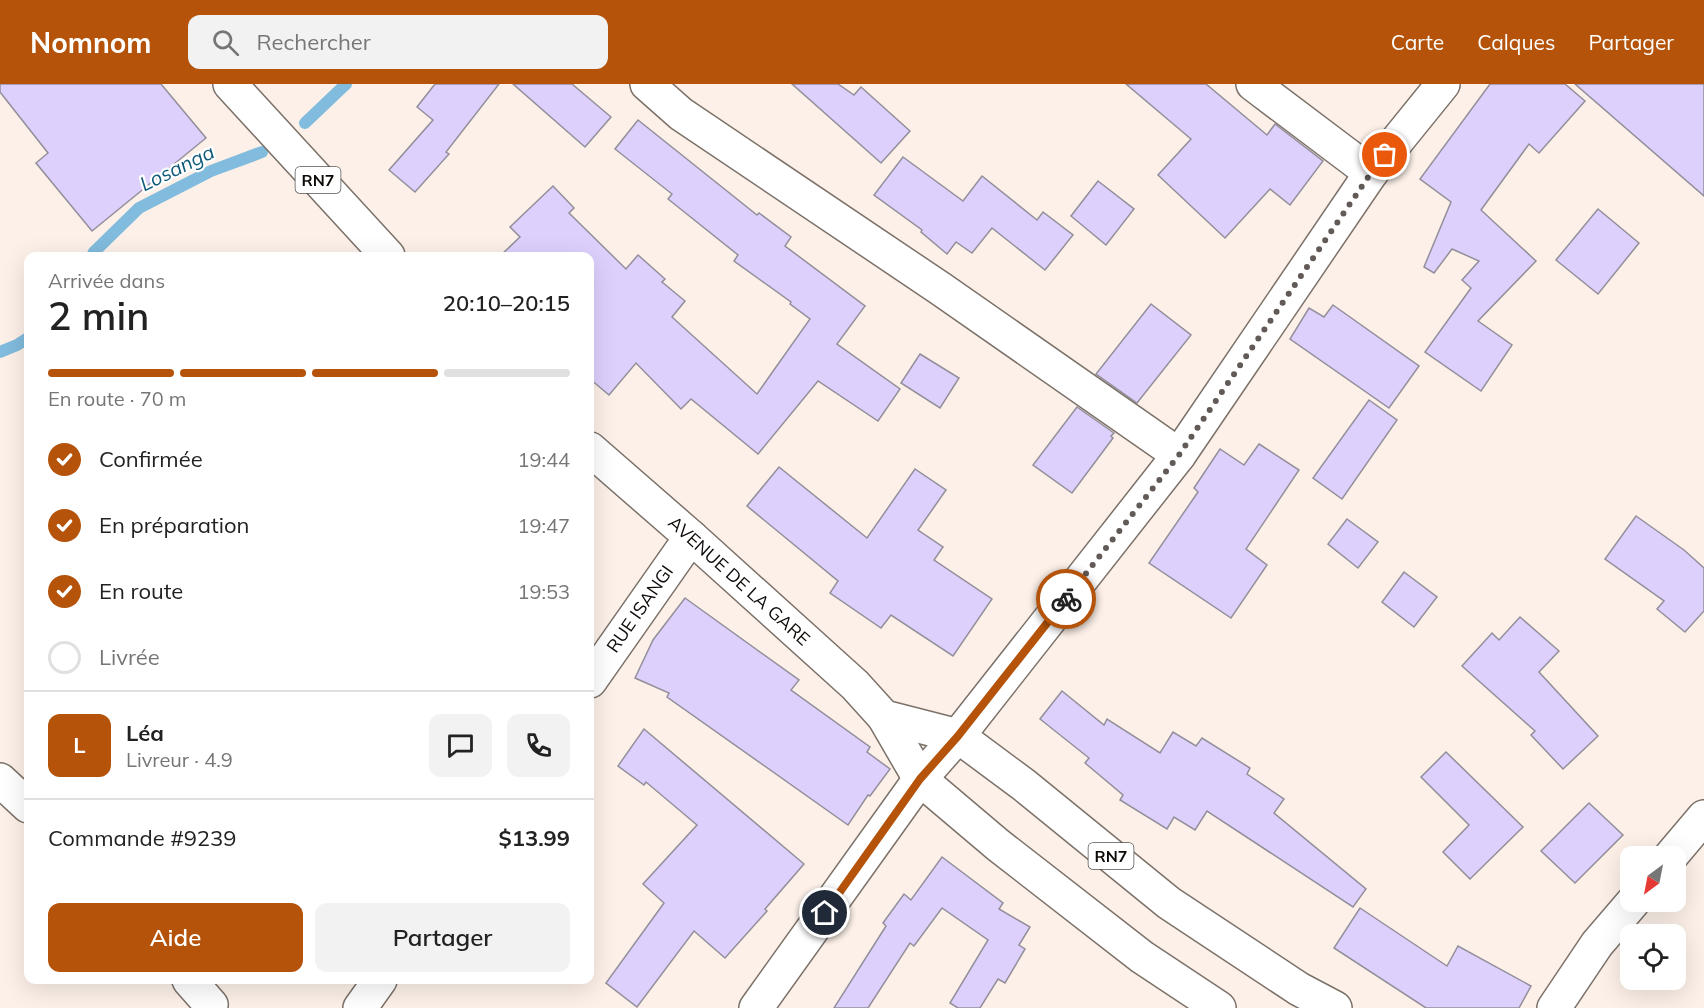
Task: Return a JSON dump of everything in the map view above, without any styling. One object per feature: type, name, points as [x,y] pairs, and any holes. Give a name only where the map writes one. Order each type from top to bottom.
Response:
[{"type":"street","name":"RN7","points":[[230,84],[384,252]]},
{"type":"street","points":[[647,84],[681,114],[931,282],[1179,455]]},
{"type":"street","points":[[1253,84],[1371,173]]},
{"type":"street","points":[[756,1008],[920,779],[958,736],[1179,455],[1371,173],[1443,84]]},
{"type":"street","name":"AVENUE DE LA GARE","points":[[594,452],[855,685],[884,717],[920,779],[998,845],[1142,957],[1220,1008]]},
{"type":"street","name":"RUE ISANGI","points":[[594,675],[691,537]]},
{"type":"street","name":"RN7","points":[[884,717],[958,736],[1024,785],[1169,903],[1299,989],[1335,1008]]},
{"type":"street","points":[[0,780],[24,802]]},
{"type":"street","points":[[1679,846],[1704,817]]},
{"type":"street","points":[[1554,1008],[1597,944],[1624,912]]},
{"type":"street","points":[[193,984],[211,1005],[210,1008]]},
{"type":"street","points":[[360,1008],[377,984]]},
{"type":"building","points":[[0,84],[161,84],[206,138],[92,231],[36,163],[48,153],[0,92]]},
{"type":"building","points":[[435,84],[499,84],[446,152],[449,154],[415,192],[389,170],[433,120],[417,107]]},
{"type":"building","points":[[513,84],[572,84],[611,117],[585,147]]},
{"type":"building","points":[[792,84],[838,84],[854,95],[861,87],[910,131],[881,163]]},
{"type":"building","points":[[1126,84],[1206,84],[1267,135],[1275,124],[1323,161],[1290,205],[1270,189],[1225,238],[1158,175],[1191,139]]},
{"type":"building","points":[[1490,84],[1565,84],[1585,101],[1539,153],[1529,144],[1481,210],[1536,261],[1478,321],[1512,345],[1481,391],[1425,352],[1471,288],[1462,280],[1479,261],[1452,249],[1434,273],[1424,267],[1451,202],[1420,179]]},
{"type":"building","points":[[1575,84],[1704,84],[1704,196]]},
{"type":"building","points":[[638,120],[757,215],[759,213],[791,237],[785,246],[865,306],[837,344],[900,389],[878,421],[818,381],[758,454],[691,399],[681,409],[636,363],[609,395],[594,382],[594,252],[504,252],[520,237],[510,227],[553,186],[574,208],[569,213],[626,269],[638,255],[665,279],[662,282],[685,301],[672,317],[757,394],[810,319],[790,304],[791,302],[734,261],[738,255],[668,199],[672,194],[615,149]]},
{"type":"building","points":[[903,157],[963,201],[982,176],[1037,220],[1043,212],[1073,235],[1045,270],[992,228],[972,253],[956,242],[947,254],[921,232],[922,230],[874,195]]},
{"type":"building","points":[[1098,181],[1134,209],[1106,245],[1071,216]]},
{"type":"building","points":[[1598,209],[1639,243],[1598,294],[1556,260]]},
{"type":"building","points":[[1151,304],[1191,335],[1137,403],[1096,374]]},
{"type":"building","points":[[1333,305],[1419,366],[1389,408],[1290,339],[1309,308],[1324,317]]},
{"type":"building","points":[[920,354],[959,378],[940,408],[901,383]]},
{"type":"building","points":[[1369,400],[1397,420],[1342,499],[1313,478]]},
{"type":"building","points":[[1077,407],[1114,433],[1111,436],[1113,438],[1072,493],[1033,465]]},
{"type":"building","points":[[1259,444],[1299,470],[1246,549],[1267,565],[1231,618],[1149,563],[1198,492],[1194,488],[1220,449],[1244,465]]},
{"type":"building","points":[[779,467],[867,538],[915,469],[946,490],[918,530],[943,547],[934,560],[992,599],[953,656],[891,615],[881,628],[830,593],[838,581],[747,506]]},
{"type":"building","points":[[1636,516],[1684,550],[1704,568],[1704,611],[1685,632],[1657,609],[1664,601],[1605,559]]},
{"type":"building","points":[[1347,519],[1378,542],[1358,568],[1328,544]]},
{"type":"building","points":[[1404,572],[1437,597],[1414,627],[1382,602]]},
{"type":"building","points":[[685,598],[799,680],[791,690],[870,747],[867,752],[890,769],[870,796],[868,795],[848,825],[667,697],[669,693],[635,678],[653,640]]},
{"type":"building","points":[[1520,617],[1559,651],[1539,672],[1598,736],[1563,769],[1531,735],[1535,731],[1462,666],[1492,633],[1499,640]]},
{"type":"building","points":[[1062,691],[1104,725],[1107,719],[1160,753],[1173,732],[1196,746],[1202,738],[1250,768],[1247,774],[1284,799],[1274,813],[1366,889],[1353,907],[1207,811],[1195,830],[1174,817],[1167,829],[1120,800],[1123,795],[1085,763],[1089,758],[1040,719]]},
{"type":"building","points":[[644,729],[804,864],[765,909],[767,911],[725,958],[694,931],[637,1007],[606,983],[664,903],[643,884],[697,825],[646,782],[644,785],[618,766]]},
{"type":"building","points":[[1446,752],[1523,827],[1470,879],[1443,852],[1469,825],[1421,777]]},
{"type":"building","points":[[1589,803],[1623,835],[1575,883],[1541,851]]},
{"type":"building","points":[[942,857],[1003,903],[999,909],[1030,927],[1019,945],[1025,949],[1005,983],[998,979],[980,1008],[958,1008],[950,1003],[988,940],[942,908],[914,946],[910,943],[868,1008],[834,1008],[886,926],[883,923],[904,894],[911,900]]},
{"type":"building","points":[[1360,908],[1447,966],[1458,946],[1531,986],[1519,1008],[1426,1008],[1334,948]]},
{"type":"waterway","name":"Losanga","points":[[305,123],[346,84]]},
{"type":"waterway","name":"Losanga","points":[[94,252],[139,208],[211,171],[262,152]]},
{"type":"waterway","name":"Losanga","points":[[0,352],[24,341]]},
{"type":"way so far","points":[[1066,599],[1179,455],[1385,155]]},
{"type":"route","points":[[825,913],[920,779],[958,736],[1066,599]]}]
